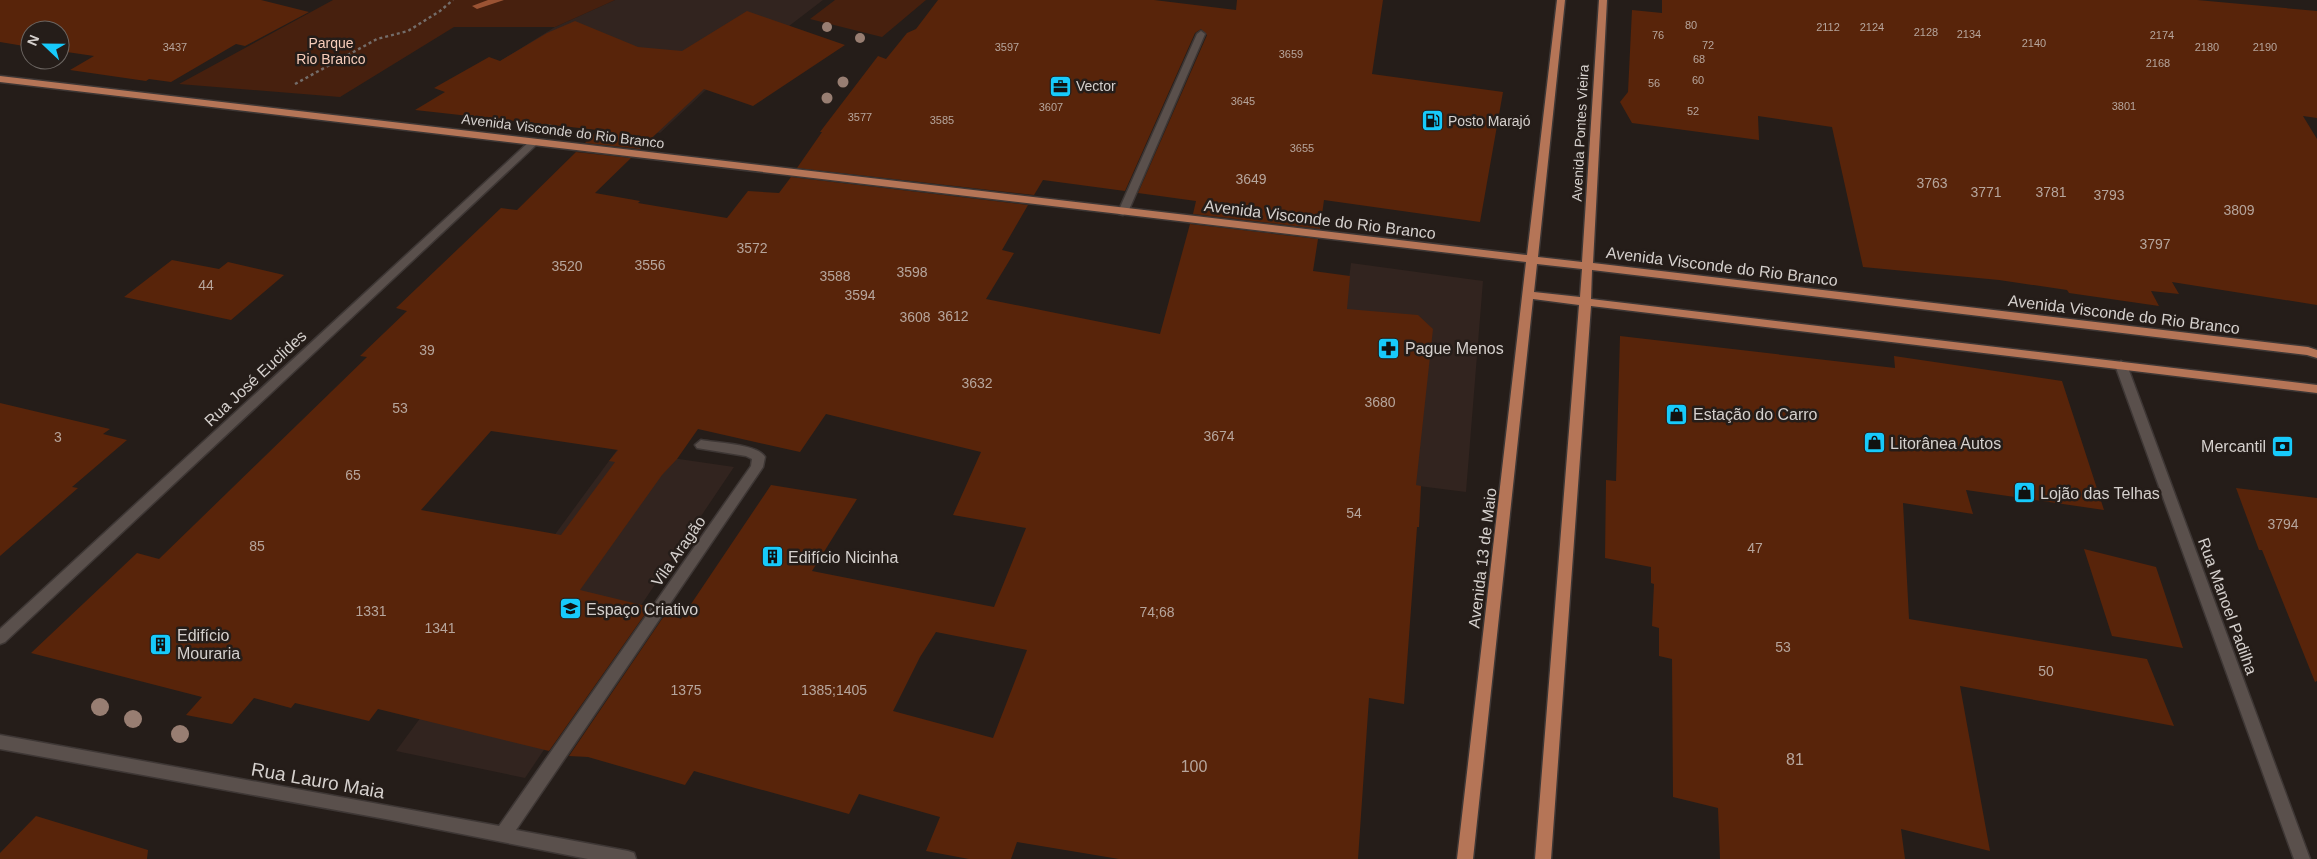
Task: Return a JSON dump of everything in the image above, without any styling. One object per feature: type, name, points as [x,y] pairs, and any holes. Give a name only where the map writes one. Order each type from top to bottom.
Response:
[{"type":"main road","name":"Avenida Pontes Vieira","points":[[1532,261],[1561,0]]},
{"type":"main road","name":"Avenida Pontes Vieira","points":[[1588,267],[1603,0]]},
{"type":"main road","name":"Avenida Visconde do Rio Branco","points":[[0,79],[2308,351],[2317,354]]},
{"type":"main road","name":"Avenida 13 de Maio","points":[[1465,859],[1532,261]]},
{"type":"main road","points":[[1543,859],[1588,267]]},
{"type":"main road","points":[[1529,295],[2317,389]]},
{"type":"street","points":[[1122,212],[1201,34]]},
{"type":"street","name":"Rua José Euclides","points":[[0,638],[533,143]]},
{"type":"street","name":"Rua Manoel Padilha","points":[[2121,365],[2302,859]]},
{"type":"street","name":"Vila Aragão","points":[[502,836],[757,467],[759,457],[750,452],[701,445]]},
{"type":"street","name":"Rua Lauro Maia","points":[[0,742],[391,813],[628,859]]},
{"type":"path","points":[[251,110],[377,39],[408,31],[440,11],[453,0]]},
{"type":"shaded area","points":[[615,0],[823,0],[707,89],[660,133],[428,106],[555,27]]},
{"type":"shaded area","points":[[1351,263],[1483,281],[1466,492],[1324,474]]},
{"type":"shaded area","name":"Espaço Criativo","points":[[617,450],[734,467],[525,778],[396,751]]},
{"type":"green space","name":"Parque Rio Branco","points":[[333,0],[615,0],[555,27],[454,27],[340,97],[179,84]]},
{"type":"green space","points":[[835,0],[926,0],[882,37],[810,19]]},
{"type":"building","points":[[0,0],[261,0],[309,12],[245,46],[236,44],[171,82],[149,79],[146,81],[70,70],[94,56],[70,52],[70,20],[20,20],[20,45],[0,42]]},
{"type":"building","points":[[938,0],[1154,0],[1236,10],[1237,0],[1383,0],[1372,74],[1503,92],[1480,222],[1324,200],[1320,229],[1193,214],[1196,201],[1138,193],[1207,35],[1201,29],[1195,33],[1125,191],[1043,180],[1034,195],[797,168],[822,132],[820,132],[878,56],[886,59],[907,33],[916,29]]},
{"type":"building","points":[[1662,0],[2197,0],[2317,11],[2317,118],[2303,116],[2317,139],[2317,305],[2172,282],[2179,294],[2151,291],[2159,306],[2069,293],[2067,290],[1999,280],[1863,267],[1832,127],[1758,116],[1759,140],[1632,123],[1620,102],[1628,92],[1632,10],[1662,13]]},
{"type":"building","points":[[747,11],[845,45],[753,106],[704,89],[640,149],[585,143],[598,130],[415,110],[445,92],[434,88],[489,57],[500,61],[547,33],[575,21],[638,47],[682,51]]},
{"type":"building","points":[[576,152],[631,158],[595,193],[640,201],[638,203],[727,218],[748,191],[779,193],[791,177],[1028,205],[1002,250],[1014,253],[986,299],[1160,334],[1190,224],[1318,239],[1313,271],[1350,276],[1347,309],[1418,315],[1433,329],[1416,485],[1421,486],[1419,527],[1417,527],[1404,704],[1369,698],[1358,859],[1119,859],[1017,842],[1011,859],[969,859],[926,851],[940,817],[859,794],[849,814],[694,771],[685,785],[588,757],[569,756],[666,613],[681,619],[771,485],[857,499],[812,571],[994,607],[1026,528],[953,515],[981,452],[826,414],[800,452],[698,429],[677,459],[662,475],[580,590],[650,607],[549,751],[378,709],[369,721],[295,703],[291,708],[254,698],[232,724],[186,715],[202,697],[31,653],[137,553],[159,559],[367,357],[360,356],[407,311],[396,308],[501,208],[517,210]],"holes":[[[491,431],[618,450],[609,461],[615,462],[561,535],[421,510]],[[936,632],[1027,650],[993,738],[893,711],[920,657]]]},
{"type":"building","points":[[172,260],[219,269],[228,262],[284,275],[231,320],[124,297]]},
{"type":"building","points":[[1620,336],[1895,368],[1894,356],[2062,381],[2104,510],[1966,490],[1973,514],[1903,503],[1909,619],[2147,659],[2174,726],[1960,686],[1990,851],[1901,829],[1905,859],[1720,859],[1718,808],[1673,797],[1672,659],[1659,656],[1659,628],[1652,626],[1654,584],[1651,583],[1651,567],[1605,558],[1606,480],[1616,481]]},
{"type":"building","points":[[0,403],[110,429],[103,434],[127,440],[72,487],[78,488],[0,556]]},
{"type":"building","points":[[2236,488],[2317,498],[2317,681],[2315,682],[2262,550],[2259,550]]},
{"type":"building","points":[[2084,549],[2156,567],[2183,648],[2112,636]]},
{"type":"building","points":[[36,816],[148,850],[147,859],[0,859],[0,853]]},
{"type":"waterway","points":[[477,6],[499,0]]},
{"type":"place","name":"Vector","points":[[1060,86]]},
{"type":"place","name":"Posto Marajó","points":[[1432,121]]},
{"type":"place","name":"Pague Menos","points":[[1389,348]]},
{"type":"place","name":"Estação do Carro","points":[[1677,414]]},
{"type":"place","name":"Litorânea Autos","points":[[1874,443]]},
{"type":"place","name":"Mercantil","points":[[2282,446]]},
{"type":"place","name":"Lojão das Telhas","points":[[2024,493]]},
{"type":"place","name":"Edifício Nicinha","points":[[772,557]]},
{"type":"place","name":"Espaço Criativo","points":[[570,609]]},
{"type":"place","name":"Edifício Mouraria","points":[[161,644]]}]
